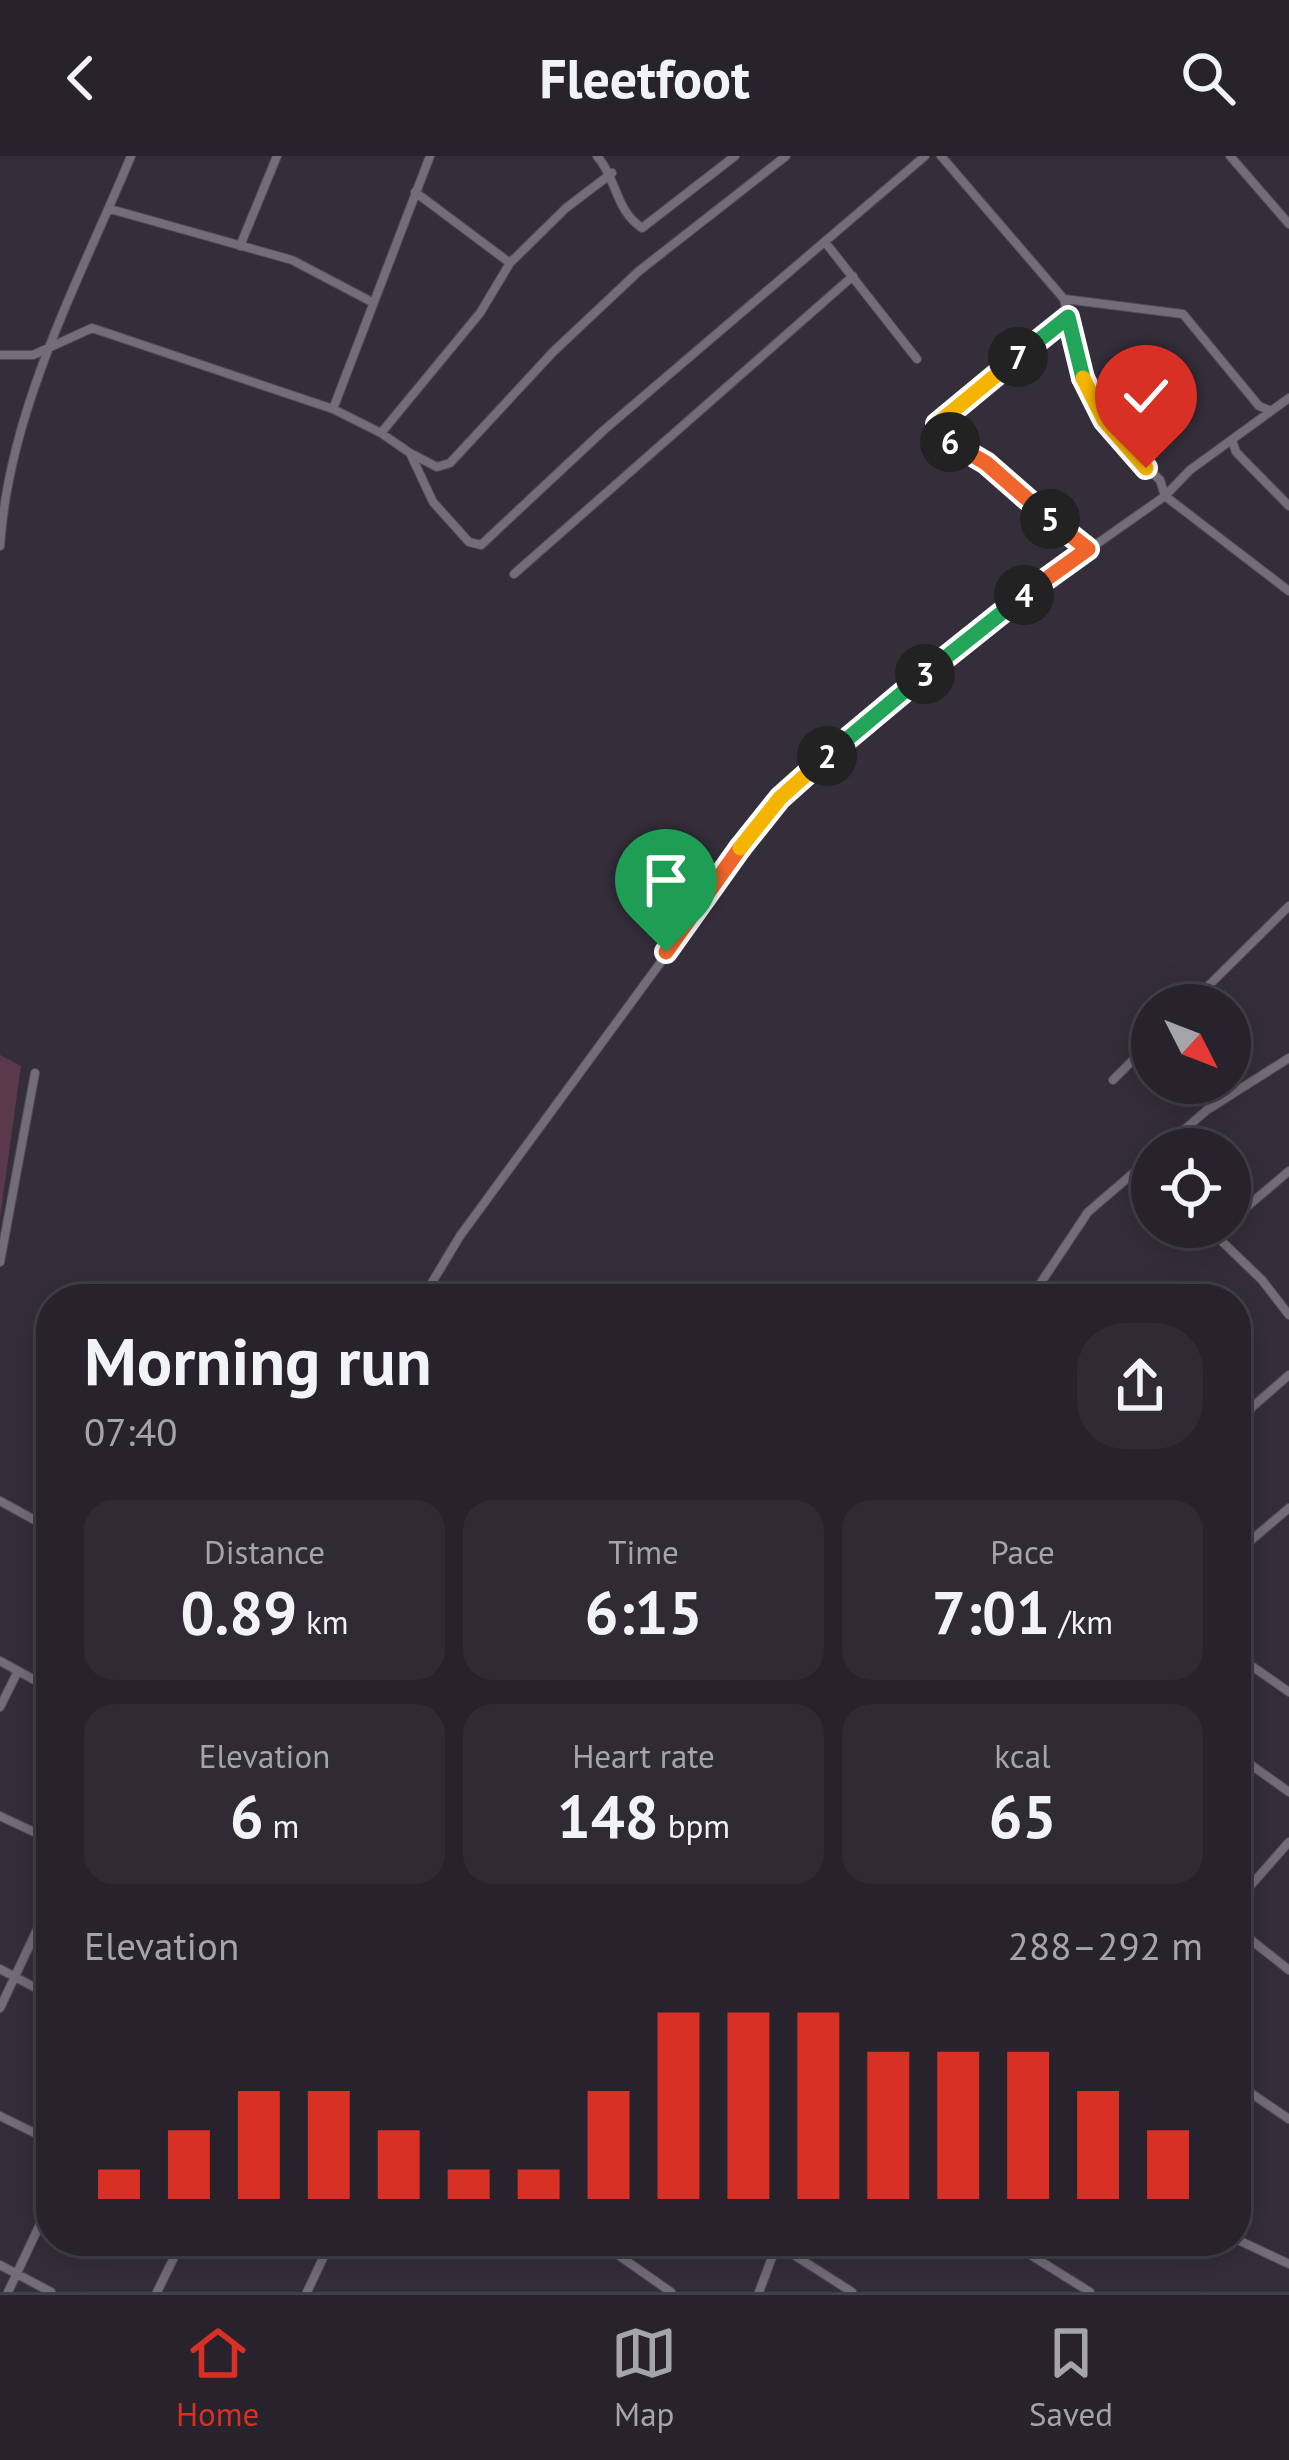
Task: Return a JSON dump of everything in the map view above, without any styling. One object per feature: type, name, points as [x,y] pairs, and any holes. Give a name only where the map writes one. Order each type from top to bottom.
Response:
[{"type":"street","points":[[0,546],[26,419],[131,156]]},
{"type":"street","points":[[240,246],[277,156]]},
{"type":"street","points":[[333,409],[430,156]]},
{"type":"street","points":[[597,156],[612,173],[619,203],[642,228],[735,156]]},
{"type":"street","points":[[0,356],[23,357],[81,331],[111,332],[333,409],[437,467],[450,463],[628,281],[787,156]]},
{"type":"street","points":[[410,453],[433,502],[469,542],[481,545],[604,430],[925,156]]},
{"type":"street","points":[[941,156],[1064,299],[1088,398],[1129,452],[1160,480],[1166,496],[1289,591]]},
{"type":"street","points":[[1230,156],[1289,224]]},
{"type":"street","points":[[381,434],[480,313],[510,263],[566,208],[612,173]]},
{"type":"street","points":[[415,192],[510,263]]},
{"type":"street","points":[[109,208],[292,260],[372,302]]},
{"type":"street","points":[[825,242],[917,359]]},
{"type":"street","points":[[514,574],[853,276]]},
{"type":"street","points":[[352,288],[379,284]]},
{"type":"street","points":[[1064,299],[1183,314],[1259,406],[1273,411]]},
{"type":"street","points":[[1068,317],[937,424],[952,444],[986,463],[1088,549]]},
{"type":"street","points":[[431,1284],[460,1236],[780,798],[916,681],[1088,549],[1166,496],[1289,398]]},
{"type":"street","points":[[1232,440],[1236,452],[1289,506]]},
{"type":"street","points":[[1210,984],[1289,905]]},
{"type":"street","points":[[1187,1128],[1289,1058]]},
{"type":"street","points":[[1113,1080],[1131,1062]]},
{"type":"street","points":[[0,1262],[35,1073]]},
{"type":"street","points":[[1251,1203],[1289,1171]]},
{"type":"street","points":[[1040,1284],[1088,1212],[1131,1175]]},
{"type":"street","points":[[1227,1248],[1289,1316]]},
{"type":"street","points":[[1251,1408],[1289,1375]]},
{"type":"street","points":[[0,1502],[36,1521]]},
{"type":"street","points":[[1251,1540],[1289,1508]]},
{"type":"street","points":[[0,1661],[36,1681]]},
{"type":"street","points":[[1251,1665],[1289,1692]]},
{"type":"street","points":[[0,1707],[18,1671]]},
{"type":"street","points":[[1251,1765],[1289,1792]]},
{"type":"street","points":[[0,1816],[36,1833]]},
{"type":"street","points":[[1251,1885],[1289,1842]]},
{"type":"street","points":[[0,2008],[36,1932]]},
{"type":"street","points":[[1251,1940],[1289,1970]]},
{"type":"street","points":[[0,1969],[36,1988]]},
{"type":"street","points":[[1251,2093],[1289,2119]]},
{"type":"street","points":[[0,2116],[36,2134]]},
{"type":"street","points":[[8,2292],[36,2232]]},
{"type":"street","points":[[1251,2246],[1289,2264]]},
{"type":"street","points":[[158,2292],[175,2256]]},
{"type":"street","points":[[307,2292],[324,2256]]},
{"type":"street","points":[[619,2256],[670,2292]]},
{"type":"street","points":[[759,2292],[770,2256]]},
{"type":"street","points":[[796,2256],[852,2292]]},
{"type":"street","points":[[1032,2256],[1090,2292]]},
{"type":"street","points":[[0,2265],[50,2292]]},
{"type":"shaded area","points":[[0,1055],[21,1066],[0,1218]]},
{"type":"route","points":[[666,952],[787,790],[916,681],[1088,549],[986,463],[952,444],[937,424],[1068,317],[1088,398],[1146,468]]}]
